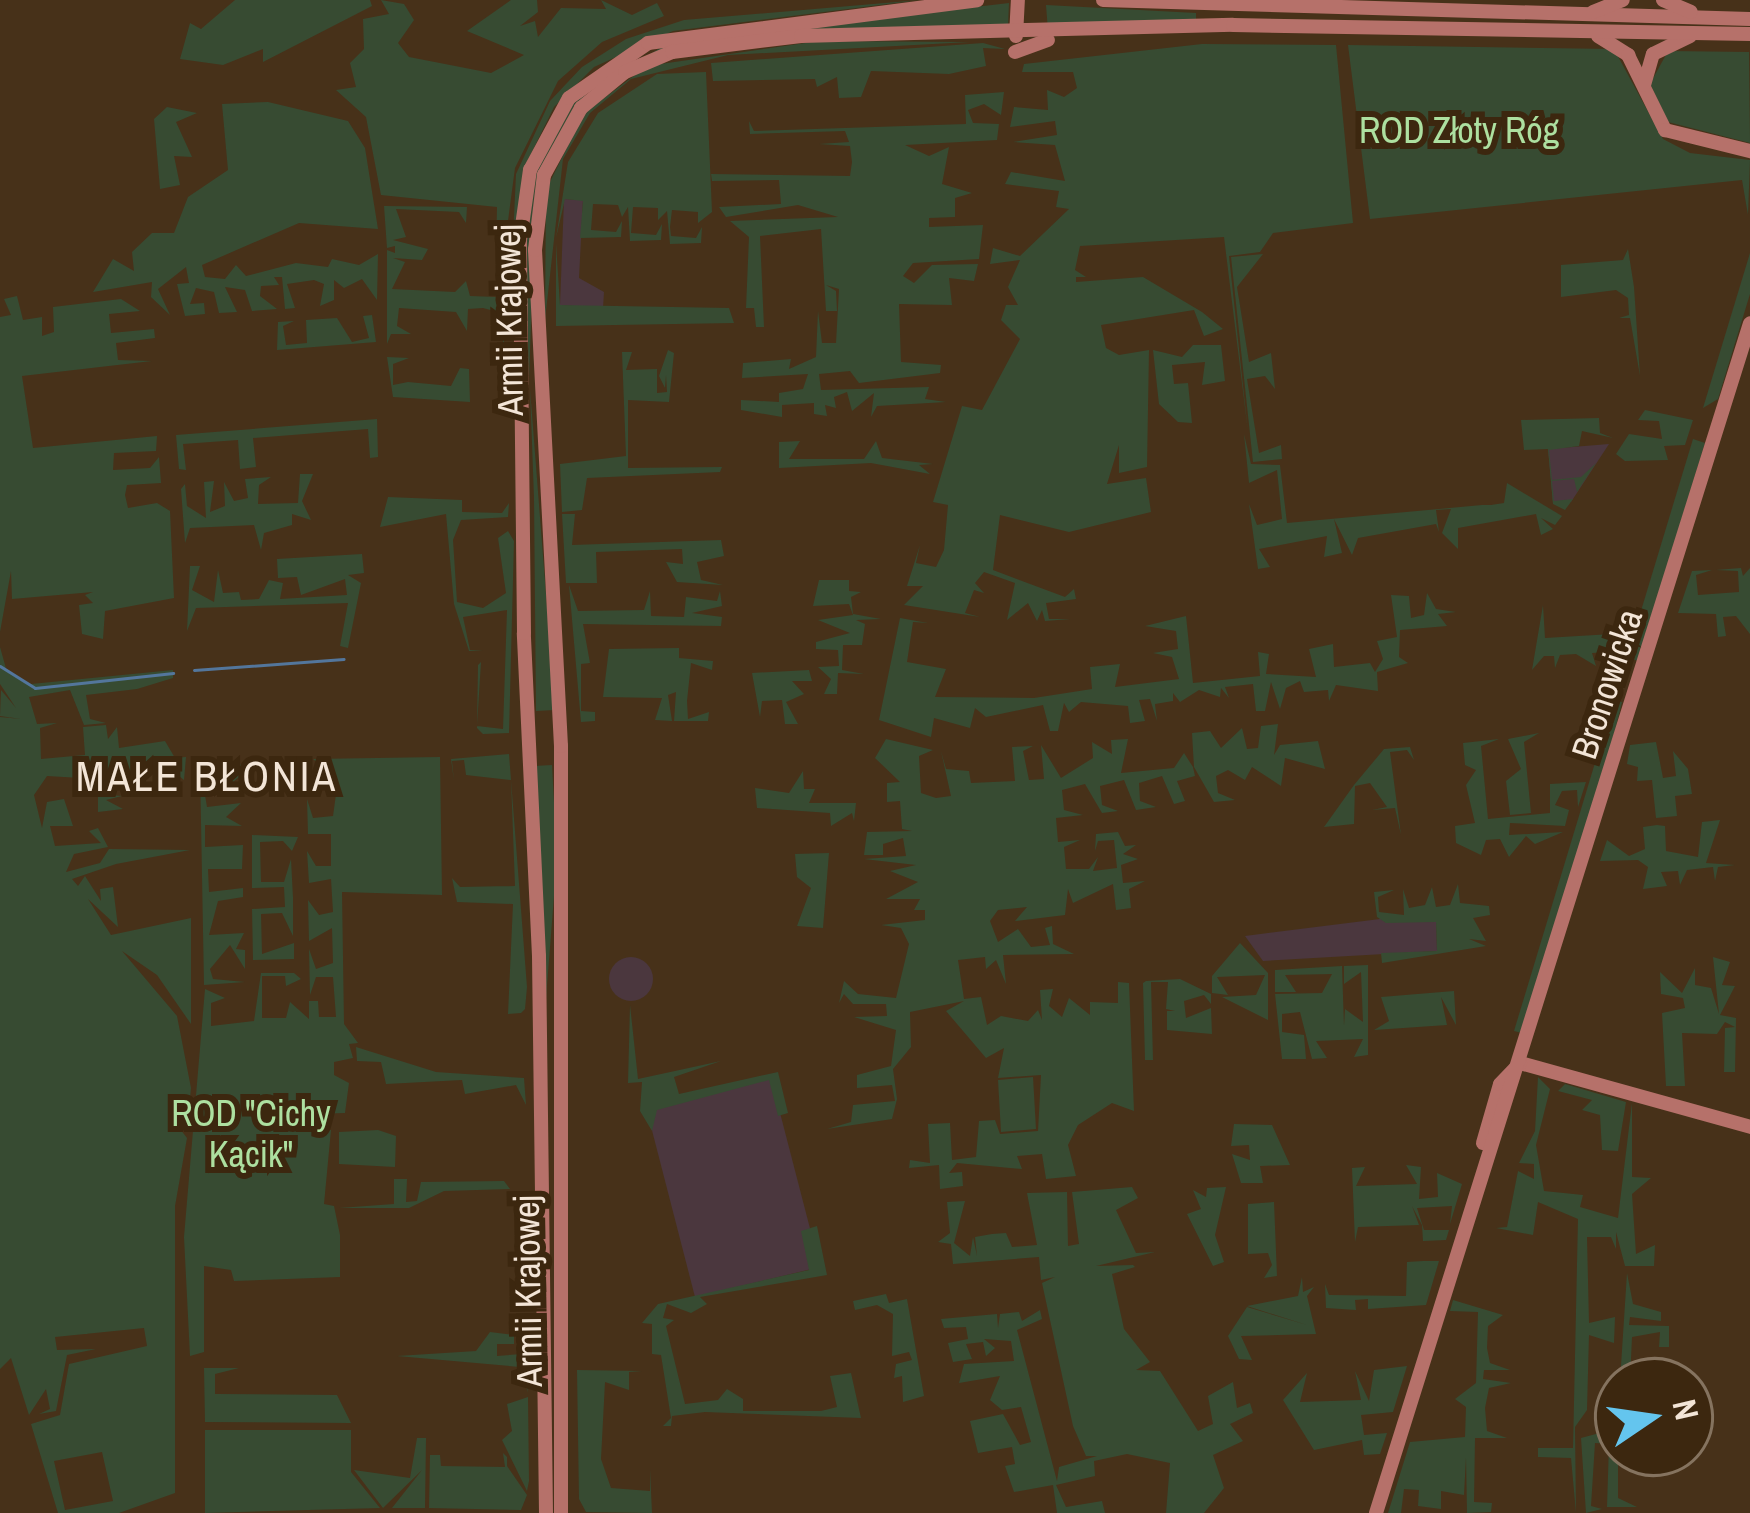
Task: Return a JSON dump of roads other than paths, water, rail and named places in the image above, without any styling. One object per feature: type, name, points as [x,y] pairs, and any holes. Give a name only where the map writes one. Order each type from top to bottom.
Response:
[{"type":"main road","name":"Armii Krajowej","points":[[546,1513],[540,979],[524,633],[520,240],[530,170],[568,98],[639,47],[691,31],[977,0]]},
{"type":"main road","points":[[1016,44],[1018,0]]},
{"type":"main road","points":[[1103,0],[1750,19]]},
{"type":"main road","points":[[1583,16],[1623,0]]},
{"type":"main road","points":[[1663,0],[1710,18]]},
{"type":"main road","name":"Armii Krajowej","points":[[561,1513],[561,746],[535,258],[544,175],[588,100],[672,52],[801,36],[1016,44],[1058,36],[1233,25],[1750,34]]},
{"type":"main road","points":[[1590,31],[1626,52],[1644,96],[1676,138],[1750,151]]},
{"type":"main road","points":[[1644,96],[1654,54],[1699,33]]},
{"type":"main road","name":"Bronowicka","points":[[1376,1513],[1478,1176],[1520,1063],[1750,323]]},
{"type":"main road","points":[[1520,1063],[1750,1127]]},
{"type":"waterway","points":[[194,670],[344,659]]},
{"type":"waterway","points":[[0,666],[35,688],[173,673]]},
{"type":"district","name":"MAŁE BŁONIA","points":[[207,776]]},
{"type":"park label","name":"ROD Złoty Róg","points":[[1459,131]]},
{"type":"park label","name":"ROD \"Cichy Kącik\"","points":[[251,1134]]}]
